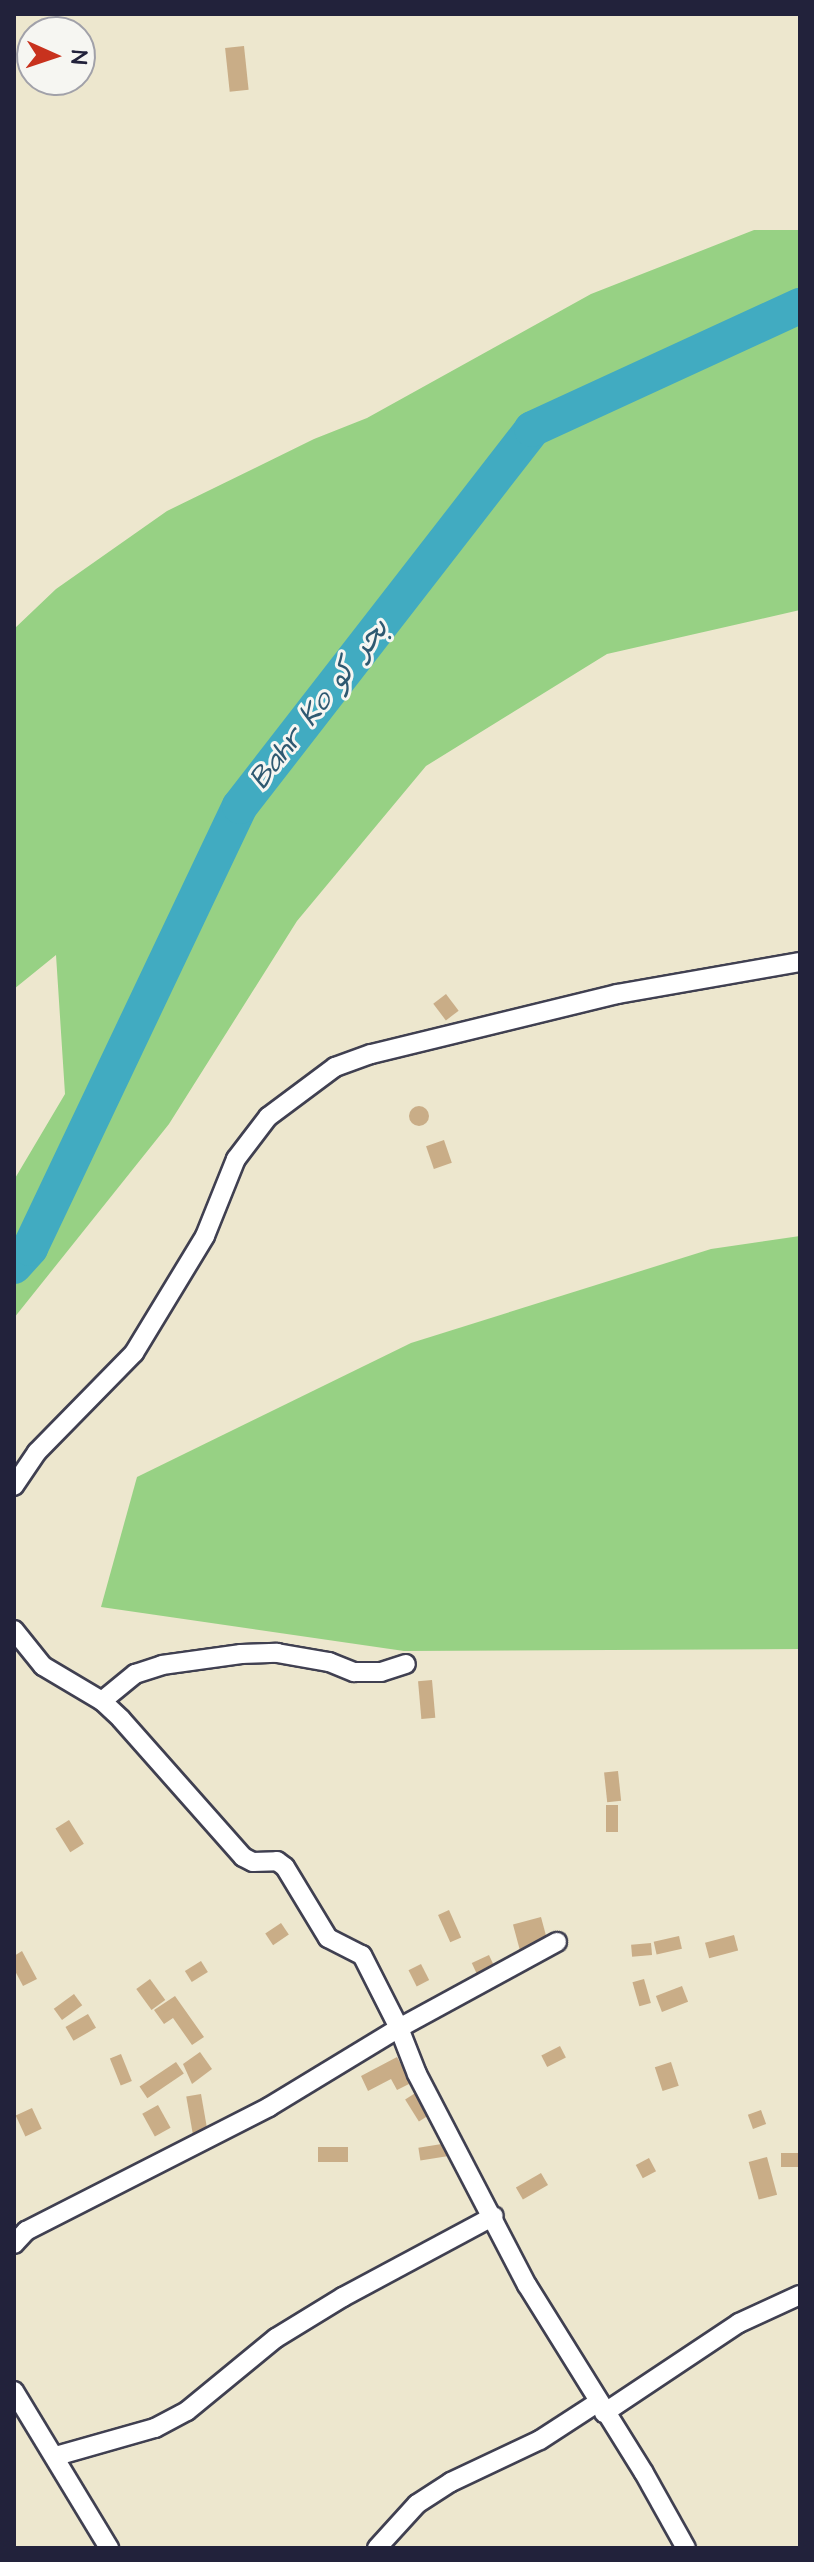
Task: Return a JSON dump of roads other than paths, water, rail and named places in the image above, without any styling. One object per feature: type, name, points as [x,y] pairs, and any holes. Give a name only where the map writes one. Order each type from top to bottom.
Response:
[{"type":"street","points":[[14,1486],[37,1452],[134,1353],[205,1236],[236,1159],[260,1127],[268,1117],[335,1067],[371,1054],[617,994],[800,962]]},
{"type":"street","points":[[14,1630],[43,1666],[102,1701],[243,1857],[253,1862],[277,1861],[285,1867],[328,1938],[362,1955],[399,2028],[417,2074],[494,2216],[527,2285],[644,2473],[686,2548]]},
{"type":"street","points":[[102,1701],[135,1674],[162,1665],[241,1654],[277,1653],[329,1662],[354,1672],[381,1672],[406,1664]]},
{"type":"street","points":[[18,2235],[269,2107],[399,2028],[557,1942]]},
{"type":"street","points":[[56,2456],[155,2428],[187,2411],[276,2338],[343,2297],[494,2216]]},
{"type":"street","points":[[377,2548],[417,2504],[451,2482],[601,2408],[739,2323],[800,2295]]},
{"type":"street","points":[[14,2391],[109,2548]]},
{"type":"waterway","name":"Bahr Ko بحر كو","points":[[14,1266],[30,1248],[240,806],[532,429],[800,306]]}]
